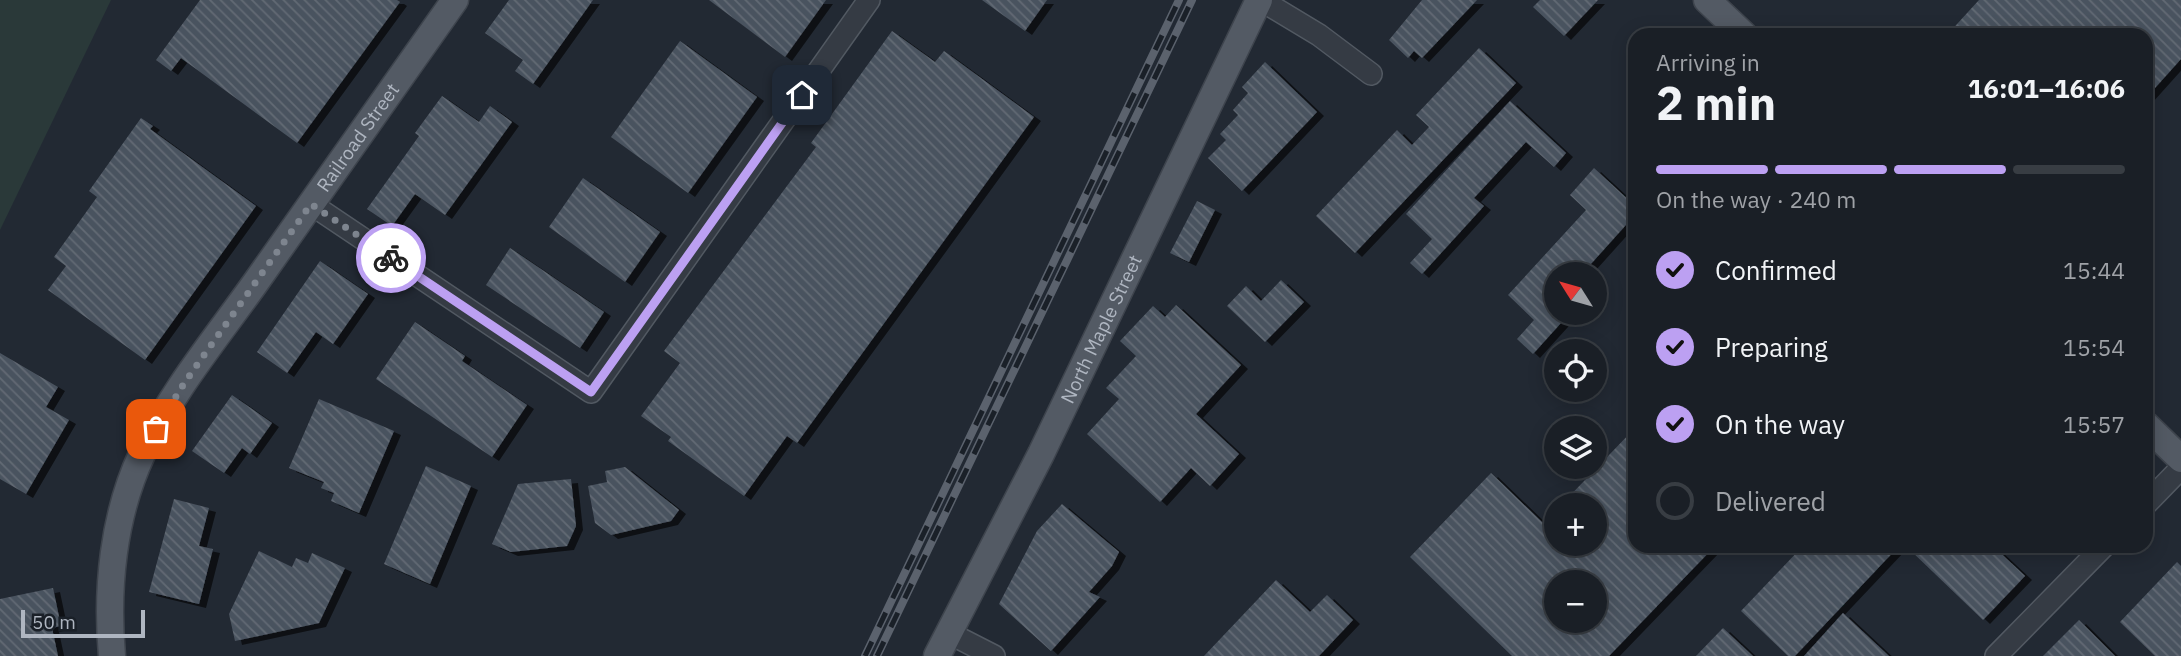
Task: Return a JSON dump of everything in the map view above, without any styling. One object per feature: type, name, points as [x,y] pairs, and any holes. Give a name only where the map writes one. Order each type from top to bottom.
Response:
[{"type":"main road","name":"Railroad Street","points":[[112,656],[108,615],[115,544],[127,496],[142,455],[185,382],[454,0]]},
{"type":"main road","name":"North Maple Street","points":[[943,645],[1041,454],[1260,0]]},
{"type":"main road","points":[[1707,0],[1737,28]]},
{"type":"main road","points":[[2153,432],[2181,459]]},
{"type":"street","points":[[311,204],[591,392],[869,0]]},
{"type":"street","points":[[1260,0],[1319,35],[1371,74]]},
{"type":"street","points":[[2153,497],[2181,468]]},
{"type":"street","points":[[1996,656],[2097,553]]},
{"type":"street","points":[[943,645],[994,656]]},
{"type":"shaded area","points":[[0,0],[111,0],[0,230]]},
{"type":"building","points":[[200,0],[400,2],[297,143],[181,58],[171,71],[156,60]]},
{"type":"building","points":[[509,0],[593,0],[533,84],[515,71],[523,60],[485,33]]},
{"type":"building","points":[[709,0],[826,0],[785,57]]},
{"type":"building","points":[[982,0],[1047,0],[1025,31]]},
{"type":"building","points":[[1422,0],[1477,0],[1422,58],[1414,51],[1408,58],[1389,40]]},
{"type":"building","points":[[1540,0],[1598,0],[1564,36],[1533,7]]},
{"type":"building","points":[[1979,0],[2181,0],[2181,59],[2153,90],[2153,28],[1953,28]]},
{"type":"building","points":[[892,31],[935,62],[944,51],[1034,117],[797,443],[787,436],[744,496],[668,441],[671,437],[641,416],[680,363],[664,351],[816,147],[811,143]]},
{"type":"building","points":[[680,41],[757,97],[688,193],[611,137]]},
{"type":"building","points":[[1479,48],[1516,83],[1355,253],[1316,216],[1397,130],[1412,145],[1429,127],[1416,115]]},
{"type":"building","points":[[1265,62],[1317,112],[1242,191],[1208,158],[1226,140],[1220,134],[1238,115],[1233,110],[1248,93],[1242,87]]},
{"type":"building","points":[[442,96],[479,122],[490,106],[512,122],[445,215],[415,194],[392,226],[367,209],[419,136],[415,133]]},
{"type":"building","points":[[1510,101],[1566,153],[1554,167],[1526,142],[1474,198],[1484,206],[1422,274],[1410,263],[1432,239],[1406,214]]},
{"type":"building","points":[[141,118],[153,126],[150,129],[256,206],[145,360],[48,290],[66,266],[54,257],[97,197],[89,191]]},
{"type":"building","points":[[1594,168],[1628,199],[1628,223],[1593,262],[1544,262],[1544,326],[1558,326],[1533,354],[1517,339],[1534,320],[1508,295],[1586,210],[1570,195]]},
{"type":"building","points":[[583,178],[660,232],[625,282],[549,227]]},
{"type":"building","points":[[1197,201],[1215,210],[1189,262],[1170,253]]},
{"type":"building","points":[[510,248],[604,312],[580,348],[486,285]]},
{"type":"building","points":[[320,261],[368,294],[333,344],[316,332],[287,373],[257,352]]},
{"type":"building","points":[[1281,280],[1304,302],[1265,342],[1227,306],[1246,286],[1261,301]]},
{"type":"building","points":[[1176,305],[1241,365],[1196,414],[1239,454],[1210,486],[1191,468],[1160,502],[1087,434],[1119,399],[1106,388],[1136,356],[1120,341],[1153,306],[1165,317]]},
{"type":"building","points":[[415,322],[465,356],[462,361],[527,405],[492,457],[376,379]]},
{"type":"building","points":[[0,353],[58,387],[46,407],[69,420],[26,494],[0,479]]},
{"type":"building","points":[[232,395],[272,423],[250,454],[242,448],[224,473],[192,451]]},
{"type":"building","points":[[319,399],[394,431],[359,513],[331,501],[334,493],[321,488],[324,482],[289,468]]},
{"type":"building","points":[[1628,435],[1628,553],[1708,553],[1609,656],[1512,656],[1410,557],[1491,473],[1543,523],[1544,556],[1607,556],[1607,493],[1572,493],[1586,479],[1607,479],[1607,457]]},
{"type":"building","points":[[426,466],[471,486],[430,584],[384,564]]},
{"type":"building","points":[[625,467],[679,510],[671,521],[611,535],[595,523],[588,486],[607,482],[605,471]]},
{"type":"building","points":[[571,479],[576,526],[567,546],[511,552],[492,544],[518,484]]},
{"type":"building","points":[[174,499],[209,508],[199,546],[213,549],[199,604],[149,592]]},
{"type":"building","points":[[1062,504],[1119,552],[1112,566],[1089,592],[1100,597],[1051,651],[999,604],[1037,531]]},
{"type":"building","points":[[259,551],[292,567],[296,558],[308,563],[312,553],[345,568],[319,623],[235,641],[229,614]]},
{"type":"building","points":[[1796,553],[1892,553],[1795,656],[1788,656],[1741,611]]},
{"type":"building","points":[[1913,553],[2000,553],[2025,576],[1983,620]]},
{"type":"building","points":[[2177,562],[2181,566],[2181,656],[2155,656],[2120,622]]},
{"type":"building","points":[[1276,580],[1310,612],[1327,595],[1353,620],[1319,656],[1204,656]]},
{"type":"building","points":[[53,588],[61,626],[52,628],[58,656],[0,656],[0,599]]},
{"type":"building","points":[[1843,613],[1889,656],[1804,656]]},
{"type":"building","points":[[2079,620],[2115,656],[2043,656]]},
{"type":"building","points":[[1723,628],[1753,656],[1696,656]]},
{"type":"railway","points":[[865,656],[1179,0]]},
{"type":"railway","points":[[877,656],[1192,0]]},
{"type":"way so far","points":[[156,429],[185,382],[311,204],[391,258]]},
{"type":"route","points":[[391,258],[591,392],[802,95]]}]
